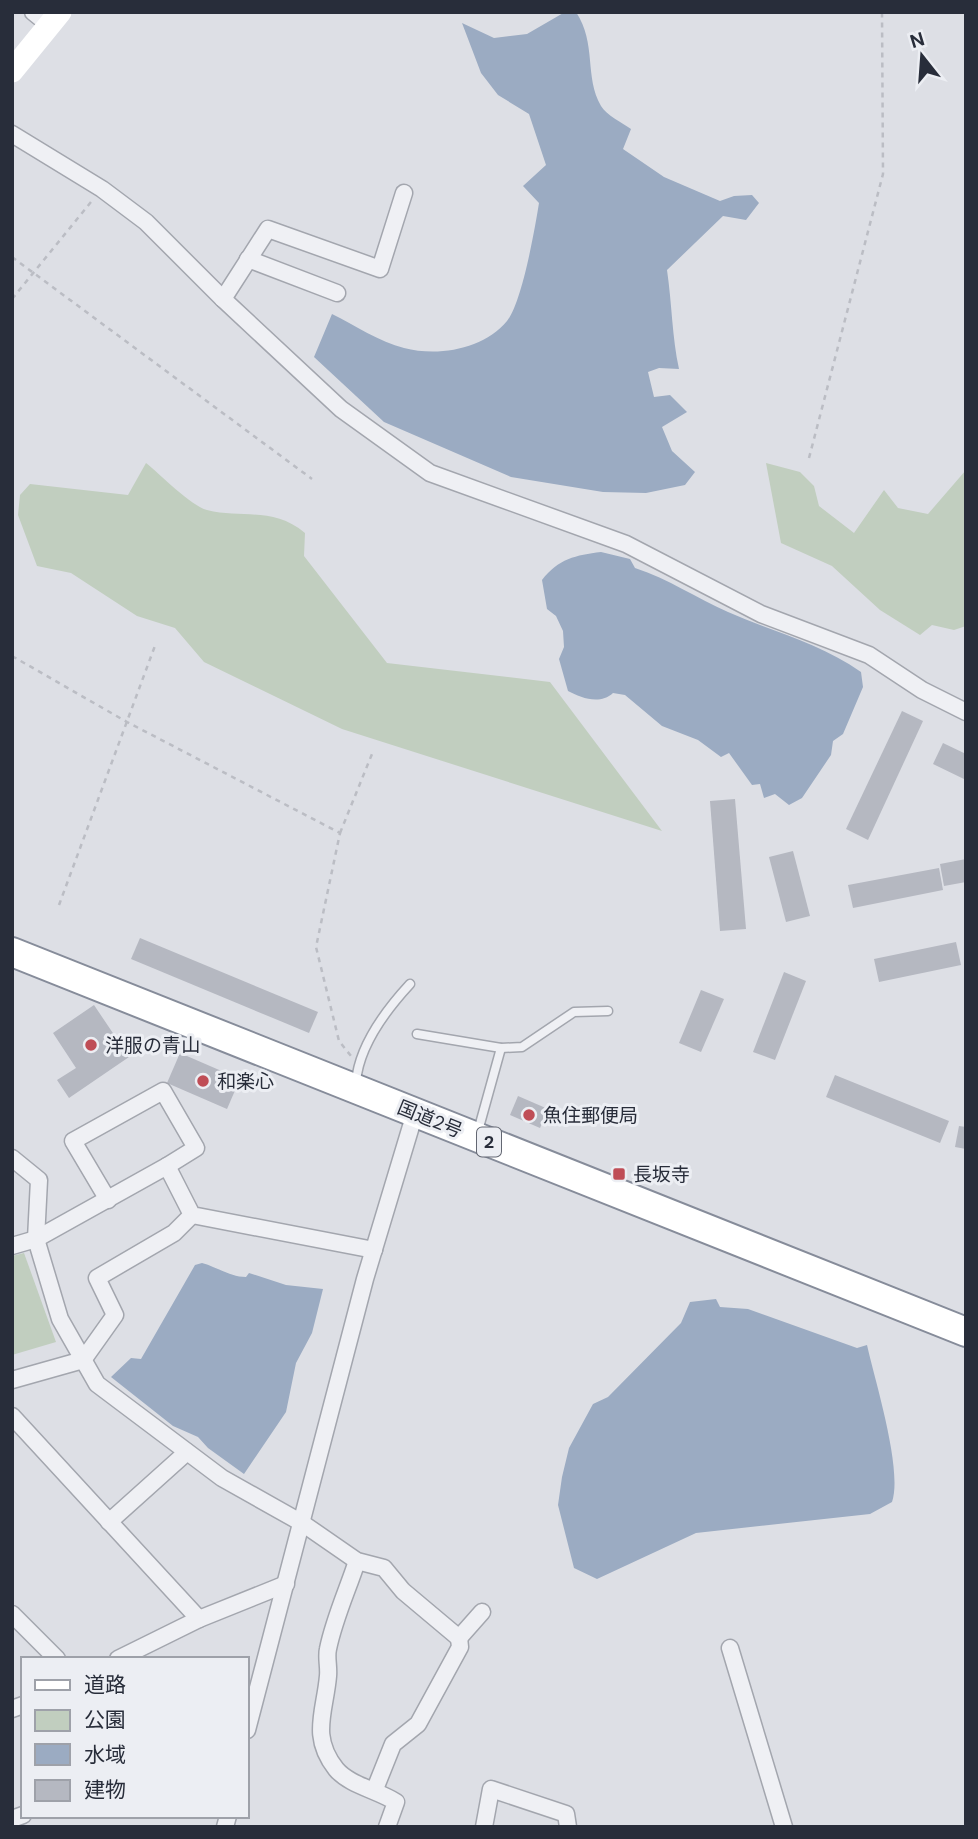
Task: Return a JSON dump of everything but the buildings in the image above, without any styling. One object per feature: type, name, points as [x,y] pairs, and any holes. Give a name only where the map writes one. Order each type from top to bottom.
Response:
[{"type":"highway","name":"国道2号","points":[[12,952],[356,1077],[415,1113],[966,1332]]},
{"type":"main road","points":[[12,71],[47,17]]},
{"type":"street","points":[[12,134],[102,189],[146,222],[223,299],[341,409],[430,473],[626,544],[761,614],[869,655],[922,690],[966,712]]},
{"type":"street","points":[[223,299],[268,229],[380,269],[404,193]]},
{"type":"street","points":[[248,259],[337,293]]},
{"type":"street","points":[[12,1246],[36,1239],[108,1200],[196,1148],[163,1091],[73,1141],[108,1200]]},
{"type":"street","points":[[248,1720],[374,1250],[415,1113]]},
{"type":"street","points":[[12,1158],[39,1180],[36,1239],[60,1319],[97,1384],[222,1478],[302,1523],[357,1561],[384,1568],[403,1591],[459,1638],[460,1647],[418,1724],[394,1744],[375,1789]]},
{"type":"street","points":[[167,1166],[192,1215]]},
{"type":"street","points":[[192,1215],[374,1250]]},
{"type":"street","points":[[12,1380],[83,1360],[115,1315],[97,1278],[174,1233],[192,1215]]},
{"type":"street","points":[[12,1416],[199,1619]]},
{"type":"street","points":[[109,1522],[187,1452]]},
{"type":"street","points":[[357,1561],[328,1650],[328,1675],[319,1730],[322,1745],[335,1768],[349,1782],[375,1789],[396,1802],[387,1827]]},
{"type":"street","points":[[122,1657],[199,1619],[286,1584]]},
{"type":"street","points":[[459,1638],[482,1612]]},
{"type":"street","points":[[12,1614],[55,1657]]},
{"type":"street","points":[[730,1648],[784,1827]]},
{"type":"street","points":[[484,1827],[491,1790],[566,1814],[568,1827]]},
{"type":"lane","points":[[356,1077],[388,1008],[410,984]]},
{"type":"lane","points":[[417,1034],[501,1048],[522,1047],[573,1012],[608,1011]]},
{"type":"lane","points":[[477,1138],[501,1048]]},
{"type":"path","points":[[809,458],[883,174],[882,12]]},
{"type":"path","points":[[12,299],[102,189]]},
{"type":"path","points":[[12,257],[312,479]]},
{"type":"path","points":[[60,905],[156,643]]},
{"type":"path","points":[[12,656],[127,722],[340,833]]},
{"type":"path","points":[[356,1077],[339,1041],[316,947],[340,833],[372,754]]},
{"type":"green space","points":[[146,463],[200,507],[220,512],[269,516],[281,519],[305,533],[304,556],[387,663],[550,682],[662,831],[342,729],[204,662],[175,628],[137,616],[71,573],[37,566],[18,515],[20,495],[30,484],[128,495]]},
{"type":"green space","points":[[766,463],[800,472],[814,486],[819,506],[854,533],[884,490],[898,508],[928,514],[966,470],[966,626],[954,630],[932,625],[920,635],[880,610],[832,566],[781,543]]},
{"type":"green space","points":[[24,1253],[56,1342],[12,1355],[12,1256]]},
{"type":"water","points":[[565,12],[576,12],[582,24],[589,48],[593,83],[601,106],[631,129],[623,149],[664,177],[720,201],[734,196],[752,195],[759,203],[746,220],[723,216],[667,270],[679,369],[659,368],[648,372],[654,397],[670,395],[687,412],[662,427],[672,451],[695,472],[685,485],[646,493],[603,492],[511,477],[384,422],[314,357],[332,314],[376,338],[404,348],[432,352],[474,344],[497,331],[507,321],[513,312],[523,282],[539,203],[523,186],[546,165],[529,114],[498,95],[481,73],[462,23],[494,38],[527,34]]},
{"type":"water","points":[[601,552],[630,559],[635,568],[728,612],[829,653],[861,672],[863,687],[843,734],[833,741],[831,755],[802,798],[789,805],[775,794],[764,798],[760,784],[752,785],[729,753],[721,757],[698,740],[662,726],[625,695],[613,693],[602,699],[590,699],[568,691],[559,659],[564,647],[563,631],[556,616],[547,609],[542,580],[554,567],[568,559]]},
{"type":"water","points":[[202,1263],[234,1275],[246,1277],[249,1273],[286,1285],[323,1289],[312,1333],[296,1363],[286,1412],[244,1474],[208,1448],[198,1437],[173,1426],[111,1377],[131,1358],[141,1359],[195,1265]]},
{"type":"water","points":[[716,1299],[720,1307],[748,1309],[857,1348],[867,1345],[891,1448],[894,1469],[892,1502],[870,1514],[696,1533],[597,1579],[574,1568],[558,1505],[569,1448],[593,1404],[608,1397],[681,1323],[690,1302]]},
{"type":"place","name":"洋服の青山","points":[[91,1045]]},
{"type":"place","name":"和楽心","points":[[203,1081]]},
{"type":"place","name":"魚住郵便局","points":[[529,1115]]},
{"type":"place","name":"長坂寺","points":[[619,1174]]}]
